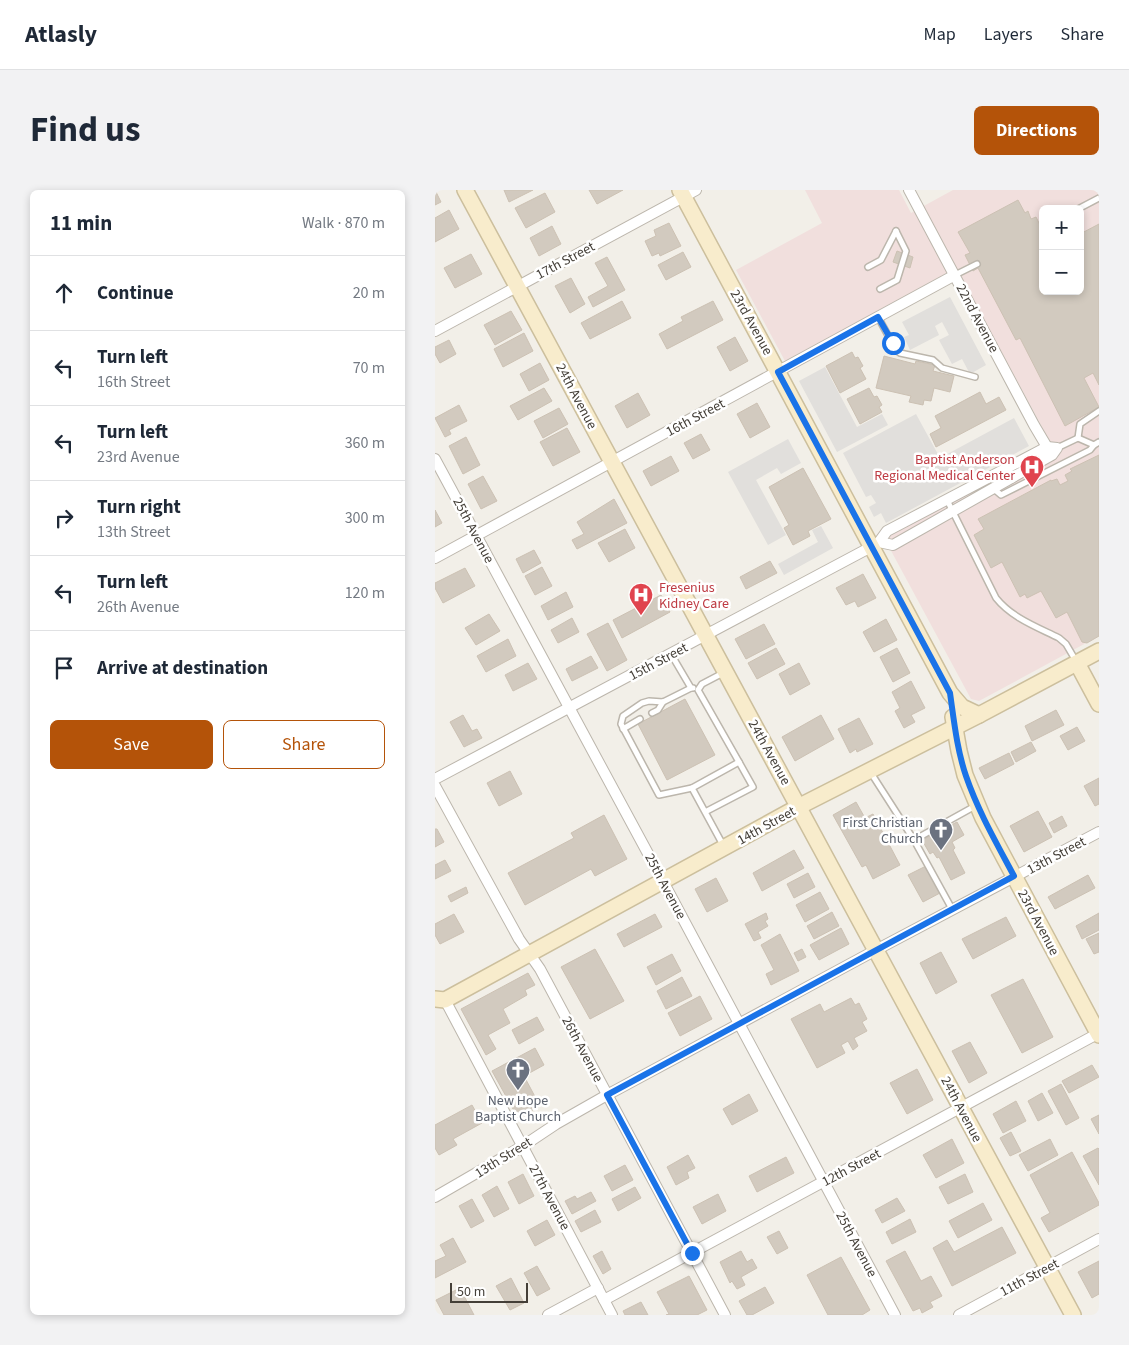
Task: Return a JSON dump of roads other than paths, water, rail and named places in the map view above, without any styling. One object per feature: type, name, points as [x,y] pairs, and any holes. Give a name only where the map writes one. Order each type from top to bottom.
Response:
[{"type":"main road","name":"24th Avenue","points":[[465,190],[725,672],[800,806],[1073,1315]]},
{"type":"main road","name":"23rd Avenue","points":[[686,192],[778,372],[875,544],[950,693],[962,707],[979,715]]},
{"type":"main road","name":"14th Street","points":[[440,1000],[529,954],[800,806],[979,715],[1099,651]]},
{"type":"main road","points":[[1077,663],[1099,704]]},
{"type":"main road","name":"23rd Avenue","points":[[950,693],[965,775],[978,805],[1099,1034]]},
{"type":"street","name":"22nd Avenue","points":[[909,190],[1030,418],[1052,447]]},
{"type":"street","name":"17th Street","points":[[435,331],[686,192]]},
{"type":"street","name":"16th Street","points":[[435,558],[955,275]]},
{"type":"street","name":"15th Street","points":[[435,778],[875,544],[887,531],[1052,447],[1052,455],[893,545],[875,544]]},
{"type":"street","name":"25th Avenue","points":[[435,459],[664,881],[895,1315]]},
{"type":"street","name":"26th Avenue","points":[[435,786],[519,939],[540,969],[725,1315]]},
{"type":"street","name":"13th Street","points":[[435,1197],[607,1095],[1099,832]]},
{"type":"street","name":"27th Avenue","points":[[440,1000],[523,1146],[612,1315]]},
{"type":"street","name":"12th Street","points":[[604,1300],[1099,1034]]},
{"type":"street","name":"11th Street","points":[[959,1315],[1099,1240]]},
{"type":"street","points":[[548,1315],[598,1288]]},
{"type":"lane","points":[[1084,206],[1099,198]]},
{"type":"lane","points":[[868,267],[881,260],[896,232],[906,251],[897,280],[880,289]]},
{"type":"lane","points":[[955,275],[977,264]]},
{"type":"lane","points":[[878,317],[896,350],[900,353],[933,360],[942,368],[975,377]]},
{"type":"lane","points":[[1078,438],[1079,424],[1099,411]]},
{"type":"lane","points":[[994,489],[1001,495],[1090,450],[1096,444],[1078,438],[1052,447]]},
{"type":"lane","points":[[946,500],[996,598],[1010,613],[1059,638],[1066,644],[1077,663]]},
{"type":"lane","points":[[671,654],[691,688]]},
{"type":"lane","points":[[698,690],[703,684],[725,672]]},
{"type":"lane","points":[[652,713],[663,702],[691,688],[698,690],[753,787],[705,812]]},
{"type":"lane","points":[[663,702],[649,701],[642,703],[623,716],[621,724],[659,795],[692,788],[739,762]]},
{"type":"lane","points":[[623,729],[640,719]]},
{"type":"lane","points":[[869,770],[914,840],[952,909]]},
{"type":"lane","points":[[692,788],[724,848]]},
{"type":"lane","points":[[914,840],[978,805]]},
{"type":"place","name":"Baptist Anderson Regional Medical Center","points":[[1032,488]]},
{"type":"place","name":"Fresenius Kidney Care","points":[[641,616]]},
{"type":"place","name":"First Christian Church","points":[[941,851]]},
{"type":"place","name":"New Hope Baptist Church","points":[[518,1091]]}]
